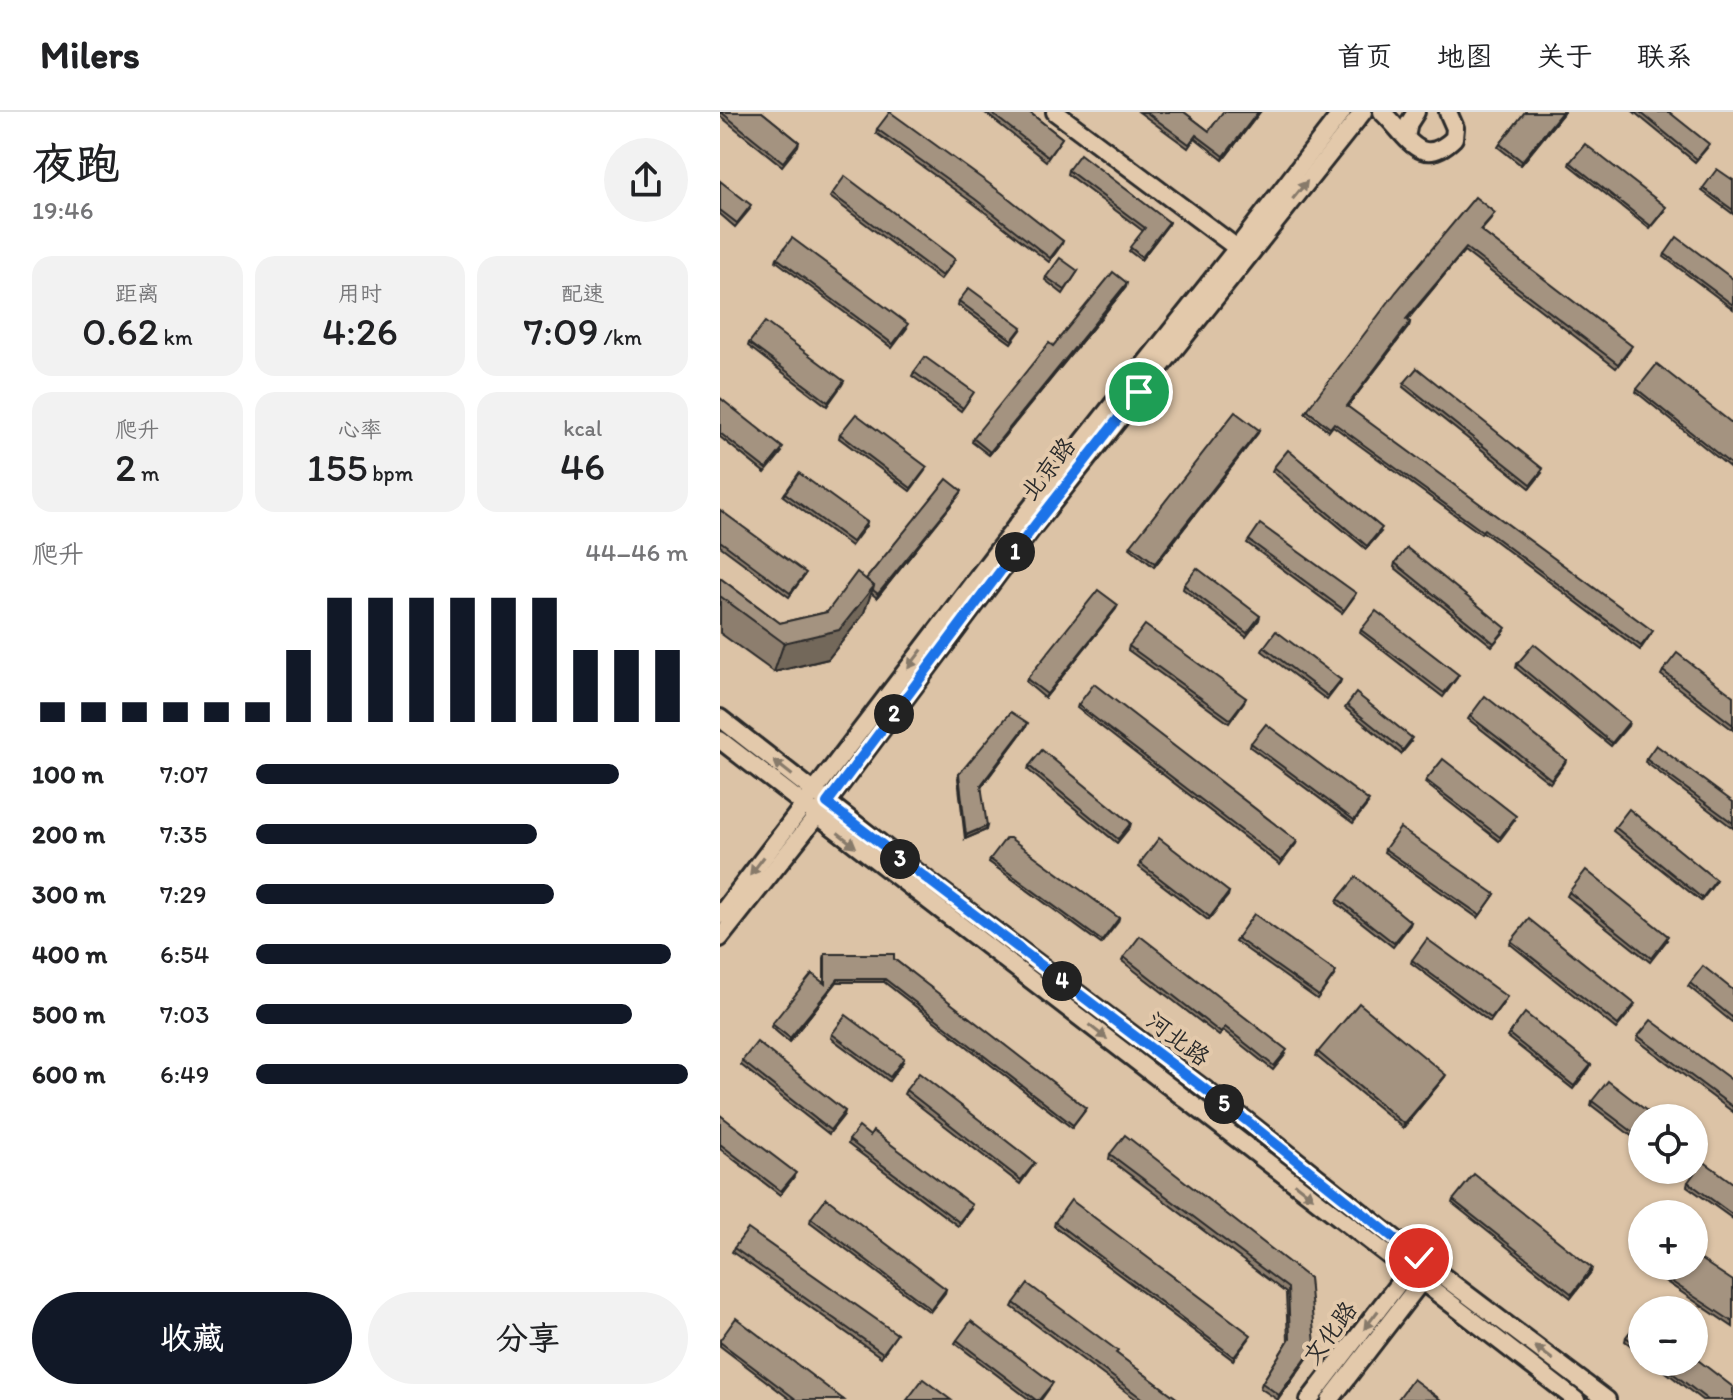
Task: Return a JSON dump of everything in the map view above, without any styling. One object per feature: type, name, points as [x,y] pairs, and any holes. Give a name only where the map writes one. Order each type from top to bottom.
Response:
[{"type":"street","points":[[1055,112],[1237,248]]},
{"type":"street","name":"北京路","points":[[720,938],[1024,516],[1342,112]]},
{"type":"street","name":"北京路","points":[[720,915],[815,804],[1363,112]]},
{"type":"street","points":[[1382,112],[1406,137],[1422,150],[1432,153],[1454,138],[1455,128],[1448,112]]},
{"type":"street","points":[[1406,137],[1409,123],[1416,112]]},
{"type":"street","name":"河北路","points":[[720,718],[815,804]]},
{"type":"street","name":"河北路","points":[[720,740],[815,804],[1420,1270],[1576,1400]]},
{"type":"street","name":"河北路","points":[[1420,1270],[1607,1400]]},
{"type":"street","name":"文化路","points":[[1309,1400],[1420,1270]]},
{"type":"street","name":"文化路","points":[[1330,1400],[1420,1270]]},
{"type":"building","points":[[721,112],[762,112],[799,142],[783,162]]},
{"type":"building","points":[[890,112],[1063,241],[1050,258],[975,199],[877,129]]},
{"type":"building","points":[[990,112],[1029,112],[1062,138],[1048,157]]},
{"type":"building","points":[[1146,112],[1184,112],[1209,131],[1223,112],[1258,112],[1224,156],[1196,135],[1189,144]]},
{"type":"building","points":[[1525,112],[1562,112],[1522,161],[1500,144]]},
{"type":"building","points":[[1640,112],[1669,112],[1709,144],[1697,159]]},
{"type":"building","points":[[1585,144],[1666,207],[1651,226],[1570,162]]},
{"type":"building","points":[[1080,154],[1169,222],[1142,257],[1130,247],[1145,228],[1068,170]]},
{"type":"building","points":[[1717,169],[1733,180],[1733,210],[1703,188]]},
{"type":"building","points":[[845,176],[955,259],[942,276],[832,194]]},
{"type":"building","points":[[720,181],[751,205],[737,223],[720,210]]},
{"type":"building","points":[[1475,197],[1495,213],[1480,230],[1632,346],[1618,364],[1466,248],[1406,319],[1410,322],[1347,406],[1653,631],[1641,646],[1334,423],[1330,428],[1307,410],[1396,292]]},
{"type":"building","points":[[1677,237],[1733,279],[1733,305],[1665,254]]},
{"type":"building","points":[[792,238],[908,324],[893,344],[777,258]]},
{"type":"building","points":[[1060,258],[1078,271],[1065,290],[1046,277]]},
{"type":"building","points":[[1113,272],[1127,283],[990,452],[973,438],[1049,343],[1053,346]]},
{"type":"building","points":[[969,288],[1022,327],[1012,340],[959,301]]},
{"type":"building","points":[[765,322],[844,381],[828,402],[749,343]]},
{"type":"building","points":[[925,357],[974,392],[963,408],[914,372]]},
{"type":"building","points":[[1657,364],[1733,424],[1733,466],[1637,389]]},
{"type":"building","points":[[1417,368],[1543,469],[1531,484],[1404,383]]},
{"type":"building","points":[[720,398],[783,448],[766,469],[720,433]]},
{"type":"building","points":[[1235,412],[1259,430],[1155,563],[1131,545]]},
{"type":"building","points":[[856,414],[927,467],[911,488],[840,434]]},
{"type":"building","points":[[1288,450],[1382,528],[1367,546],[1274,467]]},
{"type":"building","points":[[799,473],[867,522],[852,542],[785,493]]},
{"type":"building","points":[[947,479],[962,491],[878,594],[866,579]]},
{"type":"building","points":[[720,510],[806,573],[790,593],[720,541]]},
{"type":"building","points":[[1260,524],[1356,593],[1344,610],[1249,540]]},
{"type":"building","points":[[1407,548],[1506,628],[1494,643],[1395,563]]},
{"type":"building","points":[[1197,568],[1260,616],[1247,633],[1184,585]]},
{"type":"building","points":[[857,572],[874,586],[839,630],[784,643],[720,596],[720,578],[780,623],[827,612]]},
{"type":"building","points":[[1098,590],[1118,605],[1047,694],[1027,679]]},
{"type":"building","points":[[1376,611],[1459,675],[1444,693],[1361,630]]},
{"type":"building","points":[[1145,625],[1246,698],[1230,719],[1129,646]]},
{"type":"building","points":[[1276,631],[1341,680],[1328,696],[1264,647]]},
{"type":"building","points":[[1534,644],[1629,722],[1612,743],[1517,664]]},
{"type":"building","points":[[1677,653],[1733,696],[1733,725],[1663,671]]},
{"type":"building","points":[[1094,684],[1297,841],[1281,861],[1078,705]]},
{"type":"building","points":[[1356,693],[1412,738],[1403,750],[1347,705]]},
{"type":"building","points":[[1485,696],[1566,760],[1551,779],[1470,716]]},
{"type":"building","points":[[1011,712],[1028,723],[981,785],[987,826],[966,835],[959,774]]},
{"type":"building","points":[[1266,724],[1369,801],[1354,820],[1251,743]]},
{"type":"building","points":[[1656,745],[1733,802],[1733,823],[1646,759]]},
{"type":"building","points":[[1042,750],[1131,823],[1118,839],[1029,766]]},
{"type":"building","points":[[1443,759],[1516,816],[1500,837],[1426,780]]},
{"type":"building","points":[[1629,809],[1716,880],[1702,898],[1615,827]]},
{"type":"building","points":[[1400,828],[1495,894],[1480,915],[1385,849]]},
{"type":"building","points":[[1006,838],[1119,918],[1102,941],[990,859]]},
{"type":"building","points":[[1159,838],[1229,892],[1210,917],[1140,863]]},
{"type":"building","points":[[1586,870],[1668,936],[1651,958],[1569,892]]},
{"type":"building","points":[[1356,877],[1411,922],[1394,943],[1338,899]]},
{"type":"building","points":[[1254,914],[1336,972],[1319,996],[1237,938]]},
{"type":"building","points":[[1529,919],[1635,1004],[1618,1025],[1511,941]]},
{"type":"building","points":[[1140,936],[1287,1050],[1274,1066],[1225,1027],[1221,1033],[1124,957]]},
{"type":"building","points":[[1427,939],[1507,997],[1491,1018],[1412,960]]},
{"type":"building","points":[[825,954],[894,954],[894,959],[1086,1108],[1073,1125],[885,979],[838,979],[790,1038],[772,1024],[812,974],[825,984]]},
{"type":"building","points":[[1703,966],[1733,990],[1733,1018],[1690,983]]},
{"type":"building","points":[[1359,1003],[1446,1075],[1404,1124],[1318,1052]]},
{"type":"building","points":[[1525,1013],[1591,1065],[1574,1086],[1509,1034]]},
{"type":"building","points":[[846,1015],[904,1058],[890,1077],[832,1034]]},
{"type":"building","points":[[1651,1020],[1733,1081],[1733,1107],[1638,1036]]},
{"type":"building","points":[[757,1042],[845,1111],[830,1130],[742,1061]]},
{"type":"building","points":[[919,1073],[1035,1163],[1021,1180],[906,1090]]},
{"type":"building","points":[[1608,1081],[1638,1104],[1628,1104],[1628,1128],[1592,1101]]},
{"type":"building","points":[[720,1115],[796,1173],[781,1191],[720,1144]]},
{"type":"building","points":[[859,1127],[870,1136],[873,1131],[972,1205],[959,1222],[849,1140]]},
{"type":"building","points":[[1125,1135],[1309,1278],[1315,1345],[1279,1395],[1262,1383],[1290,1338],[1288,1288],[1110,1154]]},
{"type":"building","points":[[1708,1165],[1733,1183],[1733,1215],[1691,1184],[1708,1184]]},
{"type":"building","points":[[1474,1174],[1592,1268],[1572,1294],[1453,1200]]},
{"type":"building","points":[[826,1198],[946,1289],[931,1309],[811,1218]]},
{"type":"building","points":[[1071,1200],[1251,1335],[1234,1357],[1055,1222]]},
{"type":"building","points":[[748,1229],[897,1334],[883,1353],[734,1248]]},
{"type":"building","points":[[1708,1264],[1733,1281],[1733,1322],[1708,1306],[1708,1296],[1693,1296],[1669,1280],[1708,1280]]},
{"type":"building","points":[[1028,1284],[1179,1400],[1144,1400],[1014,1303]]},
{"type":"building","points":[[736,1318],[844,1400],[797,1400],[720,1342]]},
{"type":"building","points":[[971,1321],[1053,1383],[1039,1400],[957,1340]]},
{"type":"building","points":[[1708,1368],[1733,1387],[1733,1400],[1708,1400],[1676,1376],[1708,1376]]},
{"type":"building","points":[[923,1379],[951,1400],[907,1400]]},
{"type":"building","points":[[1413,1379],[1441,1400],[1398,1399]]},
{"type":"route","points":[[1139,392],[1035,525],[827,803],[1247,1121],[1419,1258]]}]
